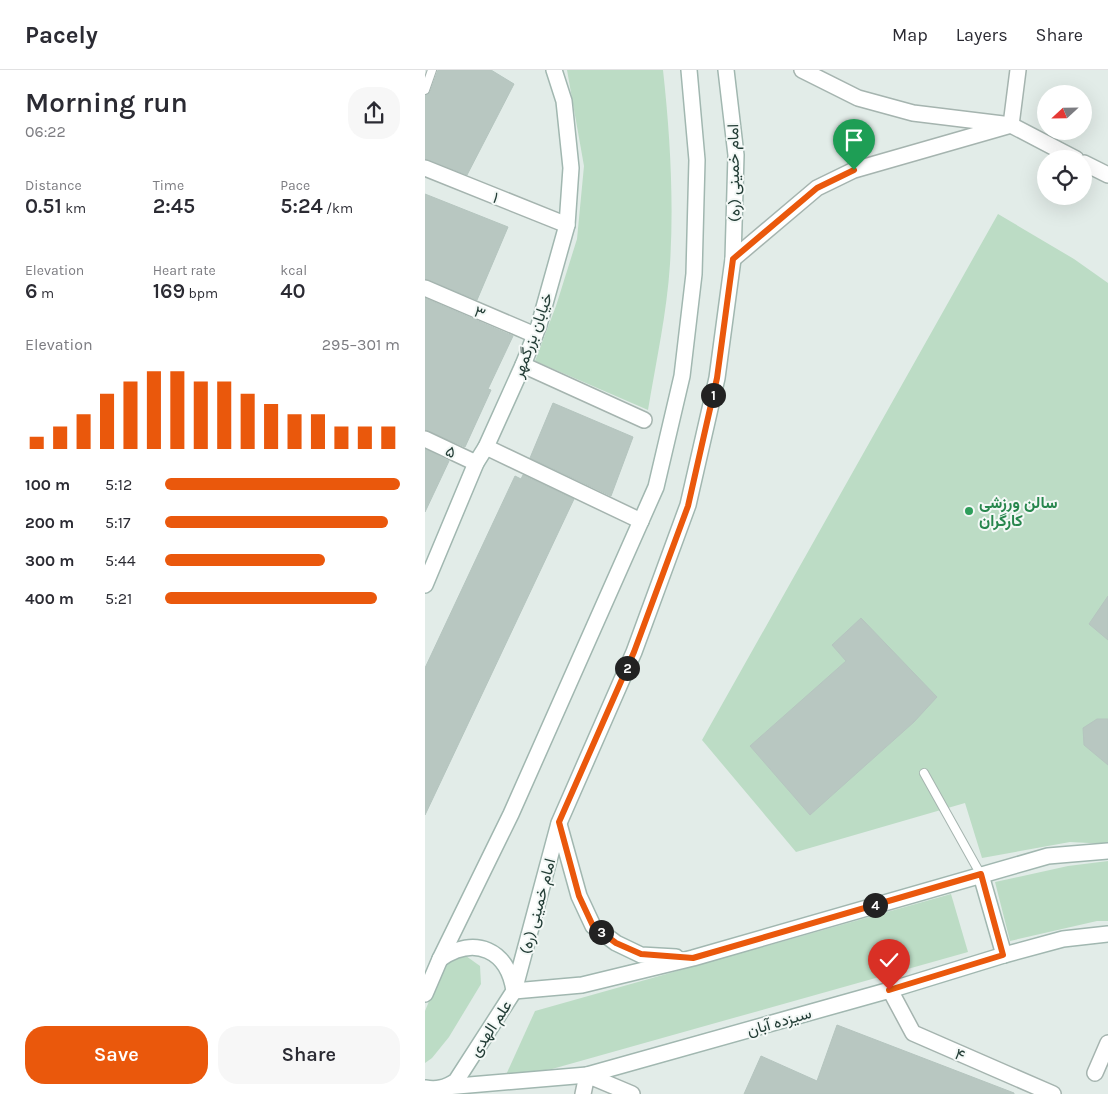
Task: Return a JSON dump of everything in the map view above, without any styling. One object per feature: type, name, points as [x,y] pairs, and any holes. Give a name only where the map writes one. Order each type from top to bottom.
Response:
[{"type":"main road","name":"خیابان بزرگمهر","points":[[425,585],[476,463],[486,446],[535,335],[567,225],[571,168],[565,101],[554,70]]},
{"type":"main road","points":[[425,994],[440,959],[511,814],[656,487],[682,376],[694,274],[697,160],[689,70]]},
{"type":"main road","name":"امام خمینی (ره)","points":[[514,991],[559,822],[634,652],[688,506],[717,378],[733,259],[736,155],[727,70]]},
{"type":"main road","points":[[802,70],[858,98],[913,113],[1011,125],[1059,150]]},
{"type":"main road","points":[[1011,125],[1018,70]]},
{"type":"main road","points":[[733,259],[817,188],[854,170],[1011,125]]},
{"type":"main road","points":[[1092,167],[1108,175]]},
{"type":"main road","name":"۱","points":[[425,168],[567,225]]},
{"type":"main road","name":"۳","points":[[425,288],[535,335]]},
{"type":"main road","points":[[523,365],[645,420]]},
{"type":"main road","name":"۵","points":[[425,439],[476,463]]},
{"type":"main road","points":[[486,446],[641,521]]},
{"type":"main road","points":[[559,822],[579,896],[593,926],[616,943],[641,954],[693,958]]},
{"type":"main road","points":[[514,991],[582,985],[693,958],[1048,856],[1108,851]]},
{"type":"main road","points":[[981,874],[1003,955]]},
{"type":"main road","name":"سیزده آبان","points":[[443,1090],[587,1075],[889,990],[1003,955],[1063,939],[1108,934]]},
{"type":"main road","name":"علم الهدی","points":[[440,959],[452,951],[466,947],[481,948],[495,954],[505,964],[512,977],[514,991],[456,1081],[443,1090]]},
{"type":"main road","name":"۴","points":[[889,990],[913,1033],[1053,1094]]},
{"type":"main road","points":[[1095,1073],[1108,1043]]},
{"type":"main road","points":[[583,1094],[587,1075],[631,1094]]},
{"type":"main road","points":[[425,1088],[443,1090]]},
{"type":"lane","points":[[425,90],[432,70]]},
{"type":"lane","points":[[924,772],[981,874]]},
{"type":"green space","points":[[567,70],[663,70],[671,167],[670,264],[661,337],[648,410],[535,361],[556,306],[577,239],[584,166]]},
{"type":"green space","name":"سالن ورزشی کارگران","points":[[998,214],[1074,259],[1108,283],[1108,844],[1070,842],[982,858],[965,803],[796,852],[702,740]]},
{"type":"green space","points":[[1108,861],[1108,921],[1097,921],[1010,941],[995,882],[1068,866]]},
{"type":"green space","points":[[951,894],[968,952],[552,1069],[505,1077],[535,1011]]},
{"type":"green space","points":[[459,955],[466,956],[480,966],[481,984],[449,1037],[432,1058],[425,1063],[425,1011],[446,960]]},
{"type":"building","points":[[438,70],[491,70],[514,84],[467,175],[425,159],[425,96],[430,92]]},
{"type":"building","points":[[425,194],[508,227],[477,300],[425,279]]},
{"type":"building","points":[[425,298],[513,336],[488,389],[491,390],[465,447],[425,430]]},
{"type":"building","points":[[553,403],[633,437],[611,496],[530,458]]},
{"type":"building","points":[[425,449],[449,461],[425,512]]},
{"type":"building","points":[[523,475],[574,499],[425,815],[425,668],[515,476],[521,479]]},
{"type":"building","points":[[1108,596],[1108,640],[1089,624]]},
{"type":"building","points":[[861,618],[937,697],[914,722],[810,815],[750,746],[846,661],[832,645]]},
{"type":"building","points":[[1097,719],[1108,719],[1108,765],[1084,745],[1083,728]]},
{"type":"building","points":[[837,1025],[1014,1094],[744,1094],[761,1056],[817,1081]]},
{"type":"place","name":"سالن ورزشی کارگران","points":[[969,511]]},
{"type":"route","points":[[854,170],[817,188],[733,259],[717,378],[688,506],[634,652],[559,822],[579,896],[593,926],[616,943],[641,954],[693,958],[981,874],[1003,955],[889,990]]}]
